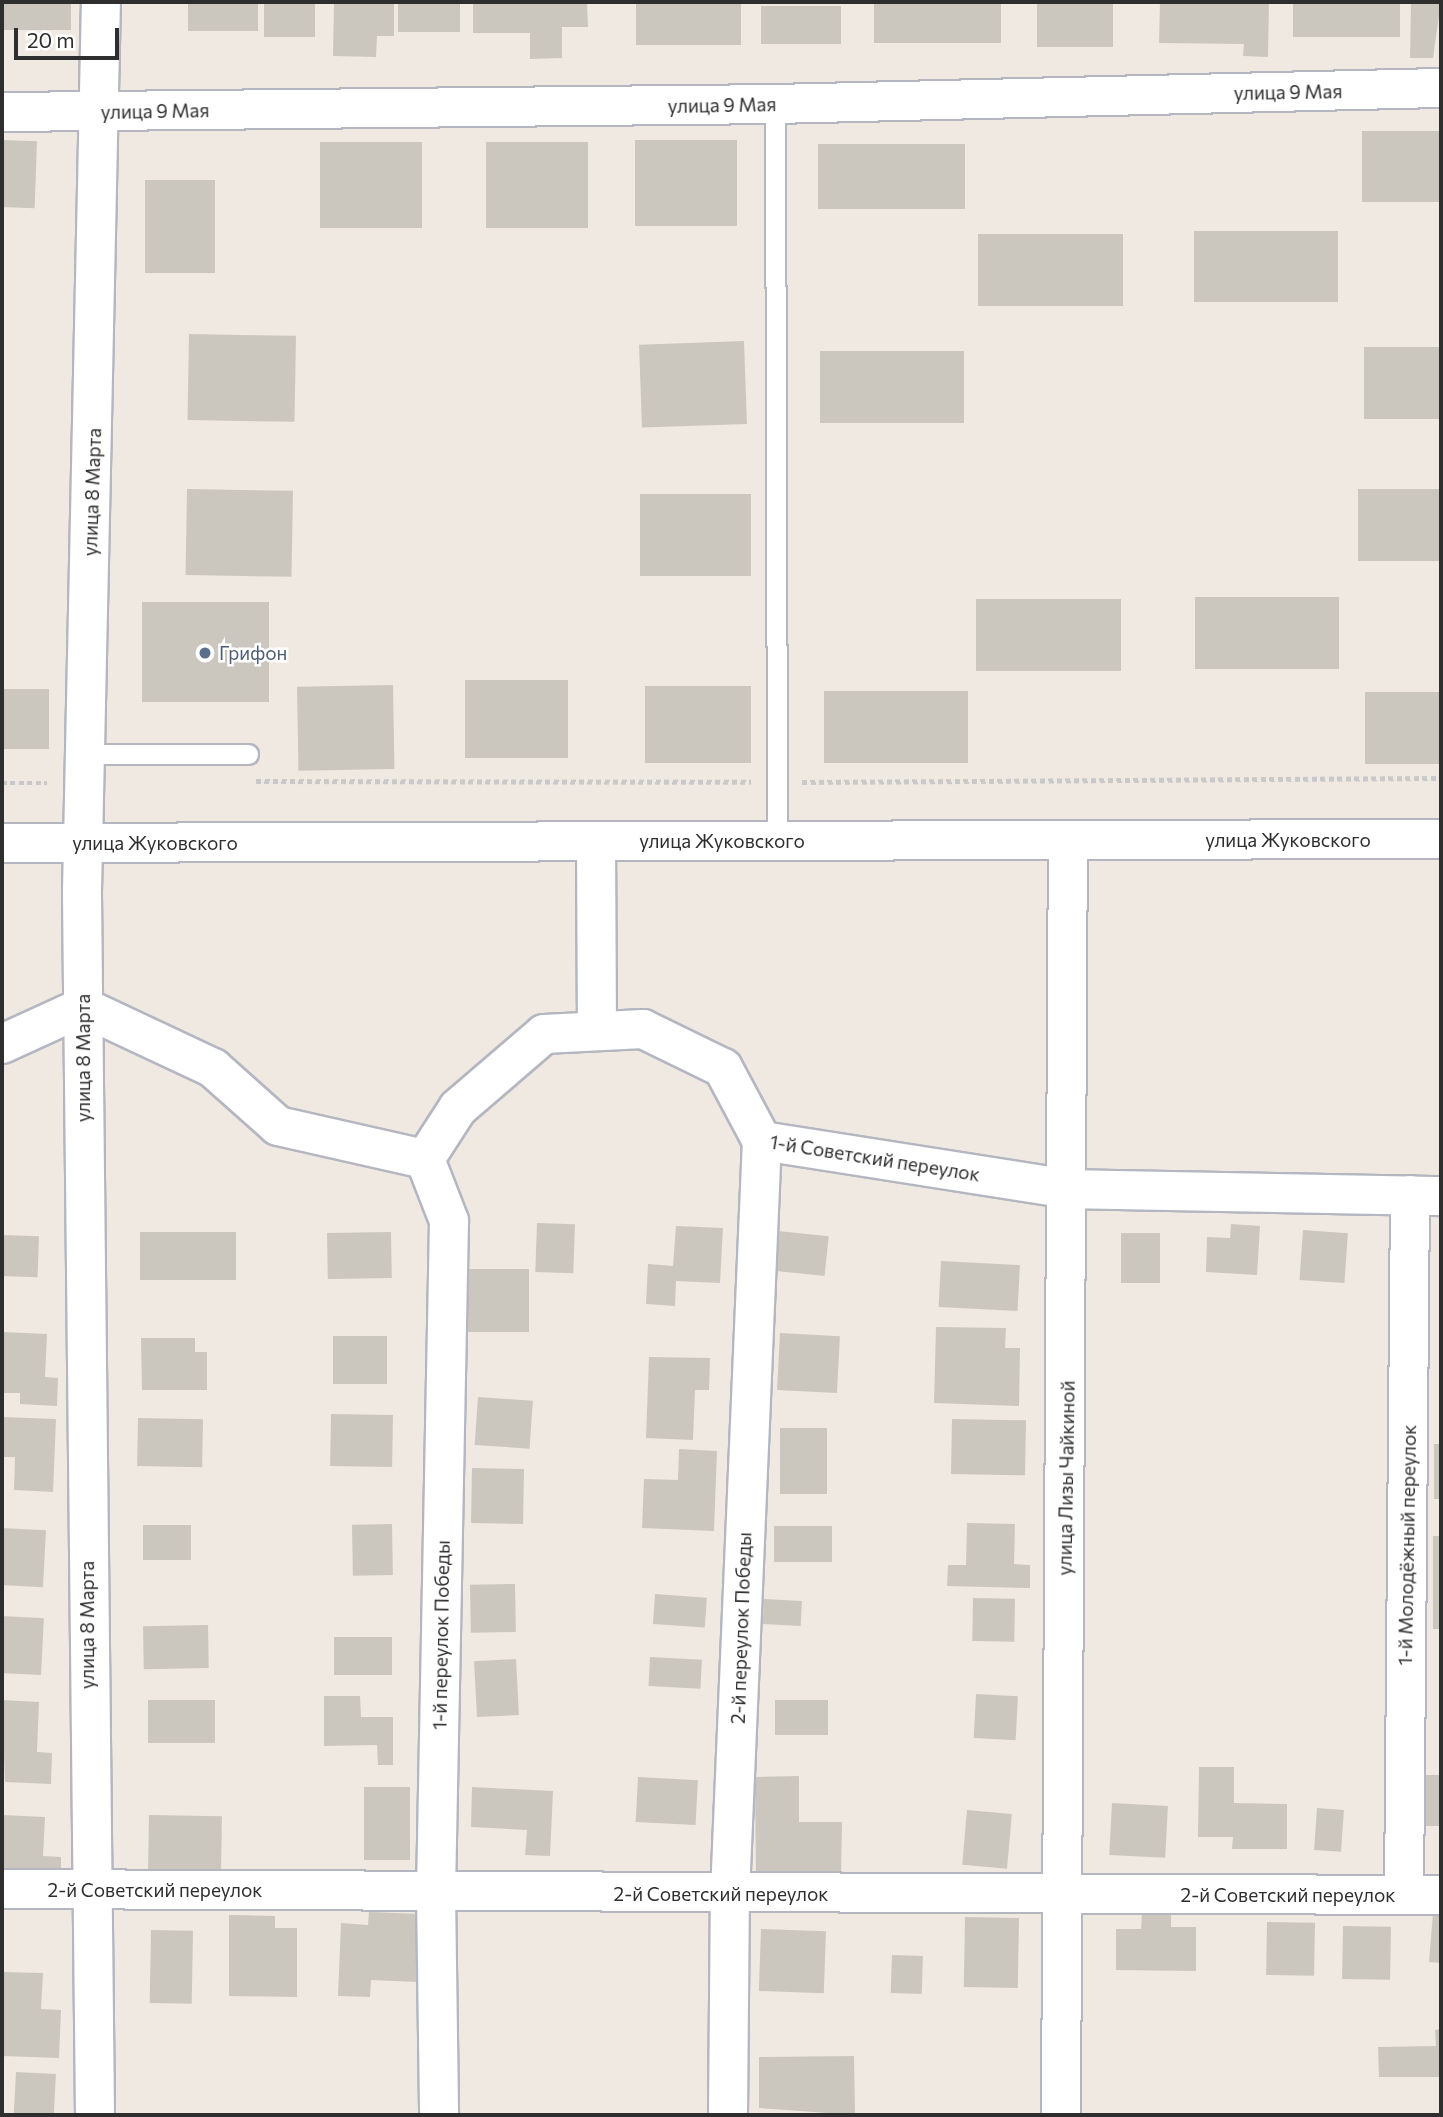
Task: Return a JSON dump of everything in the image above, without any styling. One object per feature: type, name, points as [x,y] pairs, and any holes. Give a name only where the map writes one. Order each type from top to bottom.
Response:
[{"type":"street","name":"улица 8 Марта","points":[[94,2115],[89,1888],[84,843],[72,768],[103,112],[101,2]]},
{"type":"street","name":"улица 9 Мая","points":[[2,112],[775,104],[1441,88]]},
{"type":"street","name":"улица Жуковского","points":[[2,843],[1441,839]]},
{"type":"street","name":"улица Лизы Чайкиной","points":[[1061,2115],[1069,1189],[1068,840]]},
{"type":"street","points":[[596,841],[597,1031]]},
{"type":"street","points":[[2,1044],[83,1007],[213,1068],[278,1126],[425,1159]]},
{"type":"street","name":"1-й Советский переулок","points":[[425,1159],[458,1108],[544,1034],[643,1029],[723,1068],[762,1141],[1069,1189],[1426,1196]]},
{"type":"street","name":"2-й переулок Победы","points":[[728,2115],[730,1894],[762,1141]]},
{"type":"street","name":"1-й переулок Победы","points":[[425,1159],[449,1221],[436,1893],[439,2115]]},
{"type":"street","name":"1-й Молодёжный переулок","points":[[1404,1895],[1426,1196]]},
{"type":"street","name":"2-й Советский переулок","points":[[2,1889],[436,1893],[1441,1895]]},
{"type":"lane","points":[[775,104],[776,841]]},
{"type":"lane","points":[[72,768],[248,754]]},
{"type":"path","points":[[2,783],[72,768]]},
{"type":"path","points":[[805,782],[1441,778]]},
{"type":"path","points":[[279,781],[758,782]]},
{"type":"building","points":[[2,2],[71,2],[71,30],[2,30]]},
{"type":"building","points":[[188,2],[258,2],[258,31],[188,31]]},
{"type":"building","points":[[264,2],[315,2],[315,37],[264,37]]},
{"type":"building","points":[[334,2],[394,2],[394,36],[377,36],[376,57],[333,56]]},
{"type":"building","points":[[398,2],[460,2],[460,32],[398,32]]},
{"type":"building","points":[[473,2],[587,2],[588,27],[562,27],[562,58],[530,59],[530,33],[473,33]]},
{"type":"building","points":[[636,2],[741,2],[741,45],[636,45]]},
{"type":"building","points":[[874,2],[1001,2],[1001,43],[874,43]]},
{"type":"building","points":[[1160,2],[1269,2],[1268,57],[1243,56],[1244,44],[1159,43]]},
{"type":"building","points":[[1293,2],[1400,2],[1400,37],[1293,37]]},
{"type":"building","points":[[1411,2],[1441,2],[1433,58],[1410,58]]},
{"type":"building","points":[[1037,4],[1113,4],[1113,47],[1037,47]]},
{"type":"building","points":[[761,6],[841,6],[841,44],[761,44]]},
{"type":"building","points":[[1362,131],[1441,131],[1441,202],[1362,202]]},
{"type":"building","points":[[2,140],[37,141],[35,208],[2,207]]},
{"type":"building","points":[[635,140],[737,140],[737,226],[635,226]]},
{"type":"building","points":[[320,142],[422,142],[422,228],[320,228]]},
{"type":"building","points":[[486,142],[588,142],[588,228],[486,228]]},
{"type":"building","points":[[818,144],[965,144],[965,209],[818,209]]},
{"type":"building","points":[[145,180],[215,180],[215,273],[145,273]]},
{"type":"building","points":[[1194,231],[1338,231],[1338,302],[1194,302]]},
{"type":"building","points":[[978,234],[1123,234],[1123,306],[978,306]]},
{"type":"building","points":[[189,334],[296,336],[294,422],[187,420]]},
{"type":"building","points":[[744,341],[747,424],[642,428],[639,345]]},
{"type":"building","points":[[1364,347],[1441,347],[1441,419],[1364,419]]},
{"type":"building","points":[[820,351],[964,351],[964,423],[820,423]]},
{"type":"building","points":[[187,489],[293,491],[291,577],[185,575]]},
{"type":"building","points":[[1358,489],[1441,489],[1441,561],[1358,561]]},
{"type":"building","points":[[640,494],[751,494],[751,576],[640,576]]},
{"type":"building","points":[[1195,597],[1339,597],[1339,669],[1195,669]]},
{"type":"building","points":[[976,599],[1121,599],[1121,671],[976,671]]},
{"type":"building","name":"Грифон","points":[[142,602],[269,602],[269,702],[142,702]]},
{"type":"building","points":[[465,680],[568,680],[568,758],[465,758]]},
{"type":"building","points":[[393,685],[394,769],[298,771],[297,687]]},
{"type":"building","points":[[645,686],[751,686],[751,763],[645,763]]},
{"type":"building","points":[[2,689],[49,689],[49,749],[2,749]]},
{"type":"building","points":[[824,691],[968,691],[968,763],[824,763]]},
{"type":"building","points":[[1365,692],[1441,692],[1441,764],[1365,764]]},
{"type":"building","points":[[537,1223],[575,1224],[573,1273],[535,1272]]},
{"type":"building","points":[[1231,1224],[1260,1226],[1257,1275],[1206,1272],[1207,1237],[1230,1238]]},
{"type":"building","points":[[676,1226],[723,1228],[720,1283],[676,1281],[675,1306],[646,1304],[648,1264],[673,1266]]},
{"type":"building","points":[[1303,1230],[1348,1233],[1344,1283],[1300,1280]]},
{"type":"building","points":[[778,1231],[829,1236],[825,1276],[774,1271]]},
{"type":"building","points":[[140,1232],[236,1232],[236,1280],[140,1280]]},
{"type":"building","points":[[391,1232],[392,1278],[328,1279],[327,1233]]},
{"type":"building","points":[[1121,1233],[1160,1233],[1160,1283],[1121,1283]]},
{"type":"building","points":[[2,1235],[39,1236],[38,1277],[2,1276]]},
{"type":"building","points":[[941,1261],[1020,1265],[1017,1311],[939,1307]]},
{"type":"building","points":[[462,1269],[529,1269],[529,1332],[462,1332]]},
{"type":"building","points":[[936,1327],[1006,1328],[1005,1348],[1020,1348],[1019,1406],[934,1403]]},
{"type":"building","points":[[2,1332],[47,1334],[45,1377],[58,1378],[57,1406],[20,1404],[20,1393],[2,1393]]},
{"type":"building","points":[[780,1333],[840,1336],[837,1393],[777,1390]]},
{"type":"building","points":[[333,1336],[387,1336],[387,1384],[333,1384]]},
{"type":"building","points":[[141,1338],[195,1338],[195,1352],[207,1352],[207,1390],[142,1390]]},
{"type":"building","points":[[649,1357],[710,1358],[709,1390],[695,1390],[693,1440],[646,1438]]},
{"type":"building","points":[[478,1397],[533,1401],[530,1449],[475,1445]]},
{"type":"building","points":[[331,1414],[393,1415],[392,1467],[330,1466]]},
{"type":"building","points":[[2,1417],[56,1419],[53,1492],[14,1490],[15,1457],[2,1457]]},
{"type":"building","points":[[138,1418],[203,1419],[202,1467],[137,1466]]},
{"type":"building","points":[[952,1419],[1026,1420],[1025,1475],[951,1474]]},
{"type":"building","points":[[780,1428],[827,1428],[827,1494],[780,1494]]},
{"type":"building","points":[[1434,1444],[1441,1444],[1441,1499],[1434,1499]]},
{"type":"building","points":[[679,1449],[717,1451],[714,1531],[642,1528],[644,1479],[678,1480]]},
{"type":"building","points":[[472,1468],[524,1469],[523,1524],[471,1523]]},
{"type":"building","points":[[967,1523],[1015,1524],[1014,1564],[1030,1565],[1030,1588],[947,1586],[948,1565],[966,1565]]},
{"type":"building","points":[[392,1524],[393,1575],[353,1576],[352,1525]]},
{"type":"building","points":[[143,1525],[191,1525],[191,1560],[143,1560]]},
{"type":"building","points":[[774,1526],[832,1526],[832,1562],[774,1562]]},
{"type":"building","points":[[2,1528],[46,1530],[43,1587],[2,1585]]},
{"type":"building","points":[[1433,1536],[1441,1536],[1441,1629],[1433,1629]]},
{"type":"building","points":[[515,1584],[516,1632],[471,1633],[470,1585]]},
{"type":"building","points":[[655,1594],[707,1598],[705,1628],[653,1624]]},
{"type":"building","points":[[973,1598],[1015,1599],[1014,1642],[972,1641]]},
{"type":"building","points":[[764,1599],[802,1601],[801,1626],[763,1624]]},
{"type":"building","points":[[2,1616],[44,1618],[41,1675],[2,1673]]},
{"type":"building","points":[[208,1625],[209,1668],[144,1669],[143,1626]]},
{"type":"building","points":[[334,1637],[392,1637],[392,1675],[334,1675]]},
{"type":"building","points":[[650,1657],[702,1660],[700,1689],[648,1686]]},
{"type":"building","points":[[516,1659],[519,1715],[477,1717],[474,1661]]},
{"type":"building","points":[[976,1694],[1018,1696],[1016,1740],[974,1738]]},
{"type":"building","points":[[324,1696],[360,1696],[361,1717],[393,1717],[393,1765],[378,1765],[377,1745],[324,1746]]},
{"type":"building","points":[[2,1700],[39,1702],[37,1752],[52,1753],[51,1784],[5,1782]]},
{"type":"building","points":[[148,1700],[215,1700],[215,1743],[148,1743]]},
{"type":"building","points":[[775,1700],[828,1700],[828,1735],[775,1735]]},
{"type":"building","points":[[1199,1767],[1234,1767],[1234,1803],[1287,1804],[1287,1849],[1232,1849],[1233,1837],[1198,1837]]},
{"type":"building","points":[[1425,1775],[1441,1775],[1441,1826],[1425,1826]]},
{"type":"building","points":[[799,1776],[799,1822],[842,1822],[841,1876],[756,1876],[755,1777]]},
{"type":"building","points":[[638,1777],[698,1780],[696,1825],[636,1822]]},
{"type":"building","points":[[364,1787],[410,1787],[410,1860],[364,1860]]},
{"type":"building","points":[[472,1787],[553,1791],[550,1856],[525,1855],[527,1830],[471,1827]]},
{"type":"building","points":[[1112,1803],[1168,1806],[1165,1858],[1109,1855]]},
{"type":"building","points":[[1317,1808],[1344,1810],[1341,1852],[1314,1850]]},
{"type":"building","points":[[967,1810],[1012,1814],[1007,1869],[962,1865]]},
{"type":"building","points":[[2,1815],[45,1817],[43,1856],[61,1857],[61,1878],[2,1875]]},
{"type":"building","points":[[149,1815],[222,1816],[221,1870],[148,1869]]},
{"type":"building","points":[[369,1912],[420,1914],[417,1982],[371,1980],[370,1997],[338,1996],[341,1923],[368,1925]]},
{"type":"building","points":[[1142,1912],[1171,1913],[1171,1927],[1196,1927],[1196,1971],[1116,1970],[1116,1929],[1141,1929]]},
{"type":"building","points":[[1433,1913],[1441,1914],[1441,1963],[1429,1962]]},
{"type":"building","points":[[229,1915],[275,1916],[275,1928],[297,1928],[297,1997],[229,1996]]},
{"type":"building","points":[[965,1917],[1019,1918],[1018,1988],[964,1987]]},
{"type":"building","points":[[1267,1922],[1315,1923],[1314,1976],[1266,1975]]},
{"type":"building","points":[[1343,1926],[1391,1927],[1390,1980],[1342,1979]]},
{"type":"building","points":[[761,1929],[826,1931],[824,1993],[759,1991]]},
{"type":"building","points":[[151,1930],[193,1931],[192,2004],[150,2003]]},
{"type":"building","points":[[892,1955],[923,1956],[922,1994],[891,1993]]},
{"type":"building","points":[[2,1972],[43,1973],[41,2009],[61,2010],[59,2058],[2,2056]]},
{"type":"building","points":[[1441,2029],[1441,2077],[1379,2077],[1378,2047],[1436,2046],[1435,2030]]},
{"type":"building","points":[[854,2056],[855,2115],[759,2108],[759,2057]]},
{"type":"building","points":[[16,2072],[56,2074],[54,2115],[14,2115]]},
{"type":"place","name":"Грифон","points":[[205,653]]}]
